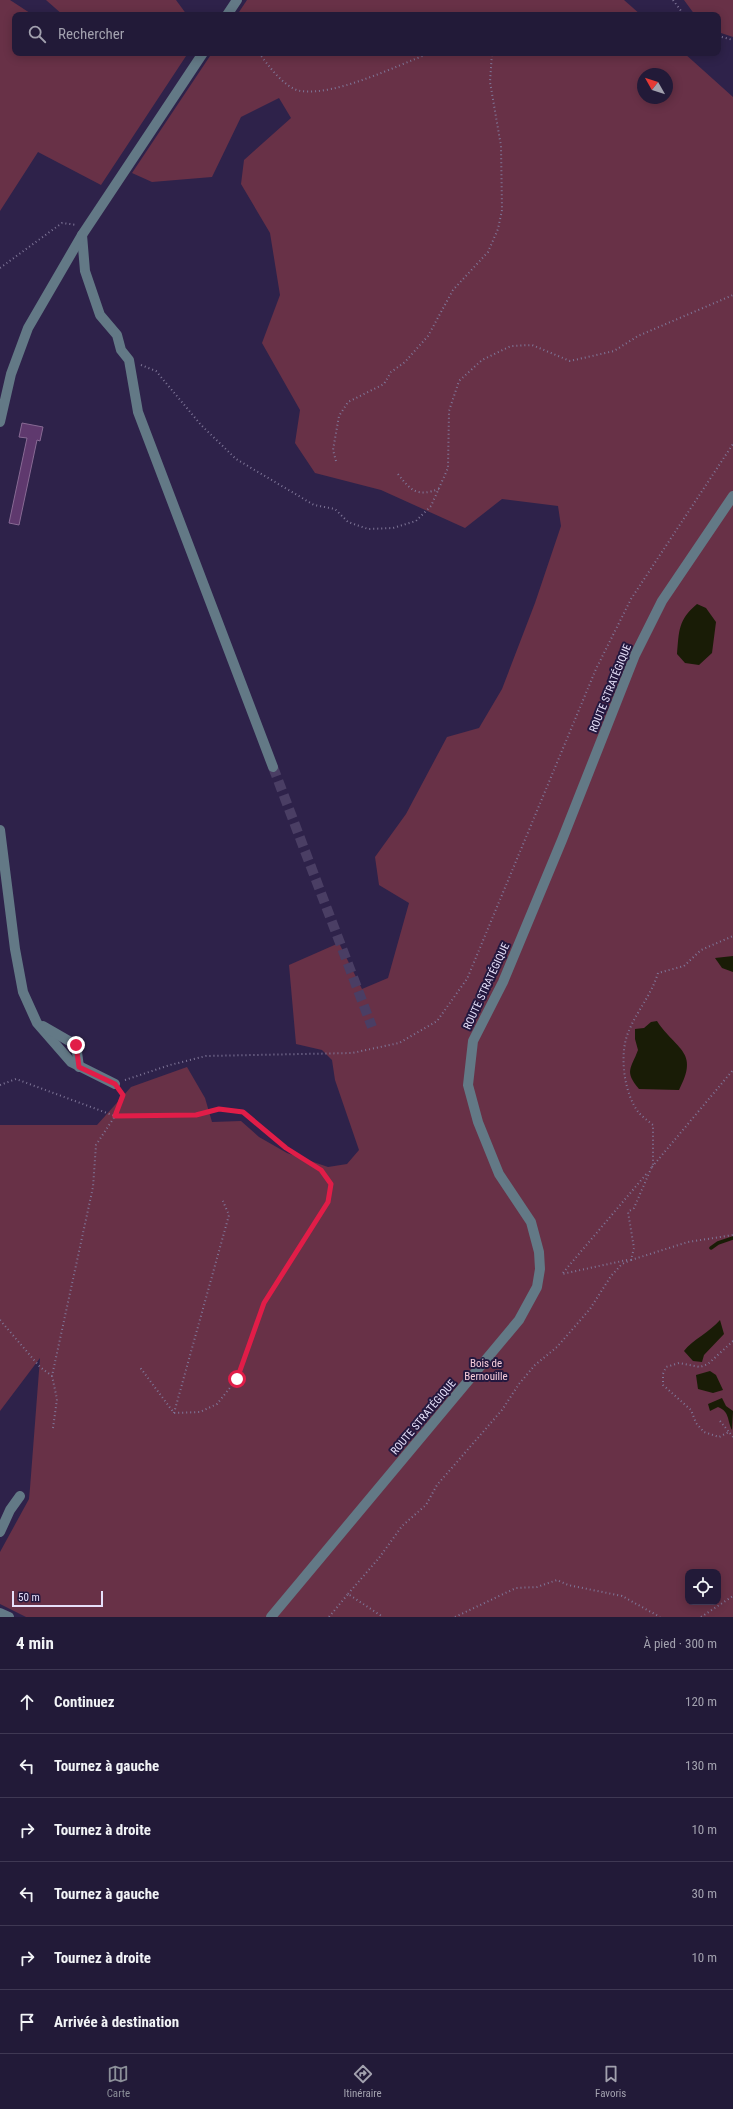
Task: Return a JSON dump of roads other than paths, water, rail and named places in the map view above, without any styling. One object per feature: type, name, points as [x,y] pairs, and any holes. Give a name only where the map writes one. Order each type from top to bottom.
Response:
[{"type":"street","points":[[229,12],[237,0]]},
{"type":"street","points":[[0,422],[11,374],[28,328],[82,235],[201,56]]},
{"type":"street","points":[[82,235],[85,271],[100,315],[117,335],[121,350],[129,360],[138,412],[273,767]]},
{"type":"street","name":"ROUTE STRATÉGIQUE","points":[[271,1617],[520,1320],[537,1287],[540,1269],[539,1252],[531,1222],[498,1174],[478,1122],[468,1085],[473,1042],[509,968],[635,655],[662,601],[733,496]]},
{"type":"street","points":[[0,830],[15,949],[23,992],[37,1023],[71,1062],[115,1084]]},
{"type":"street","points":[[37,1023],[76,1045],[79,1067]]},
{"type":"street","points":[[0,1532],[10,1510],[20,1496]]},
{"type":"street","points":[[0,1613],[9,1617]]},
{"type":"waterway","points":[[711,1248],[718,1243],[733,1238]]},
{"type":"tunnel","points":[[273,767],[372,1027]]},
{"type":"park label","name":"Bois de Bernouille","points":[[486,1369]]}]
